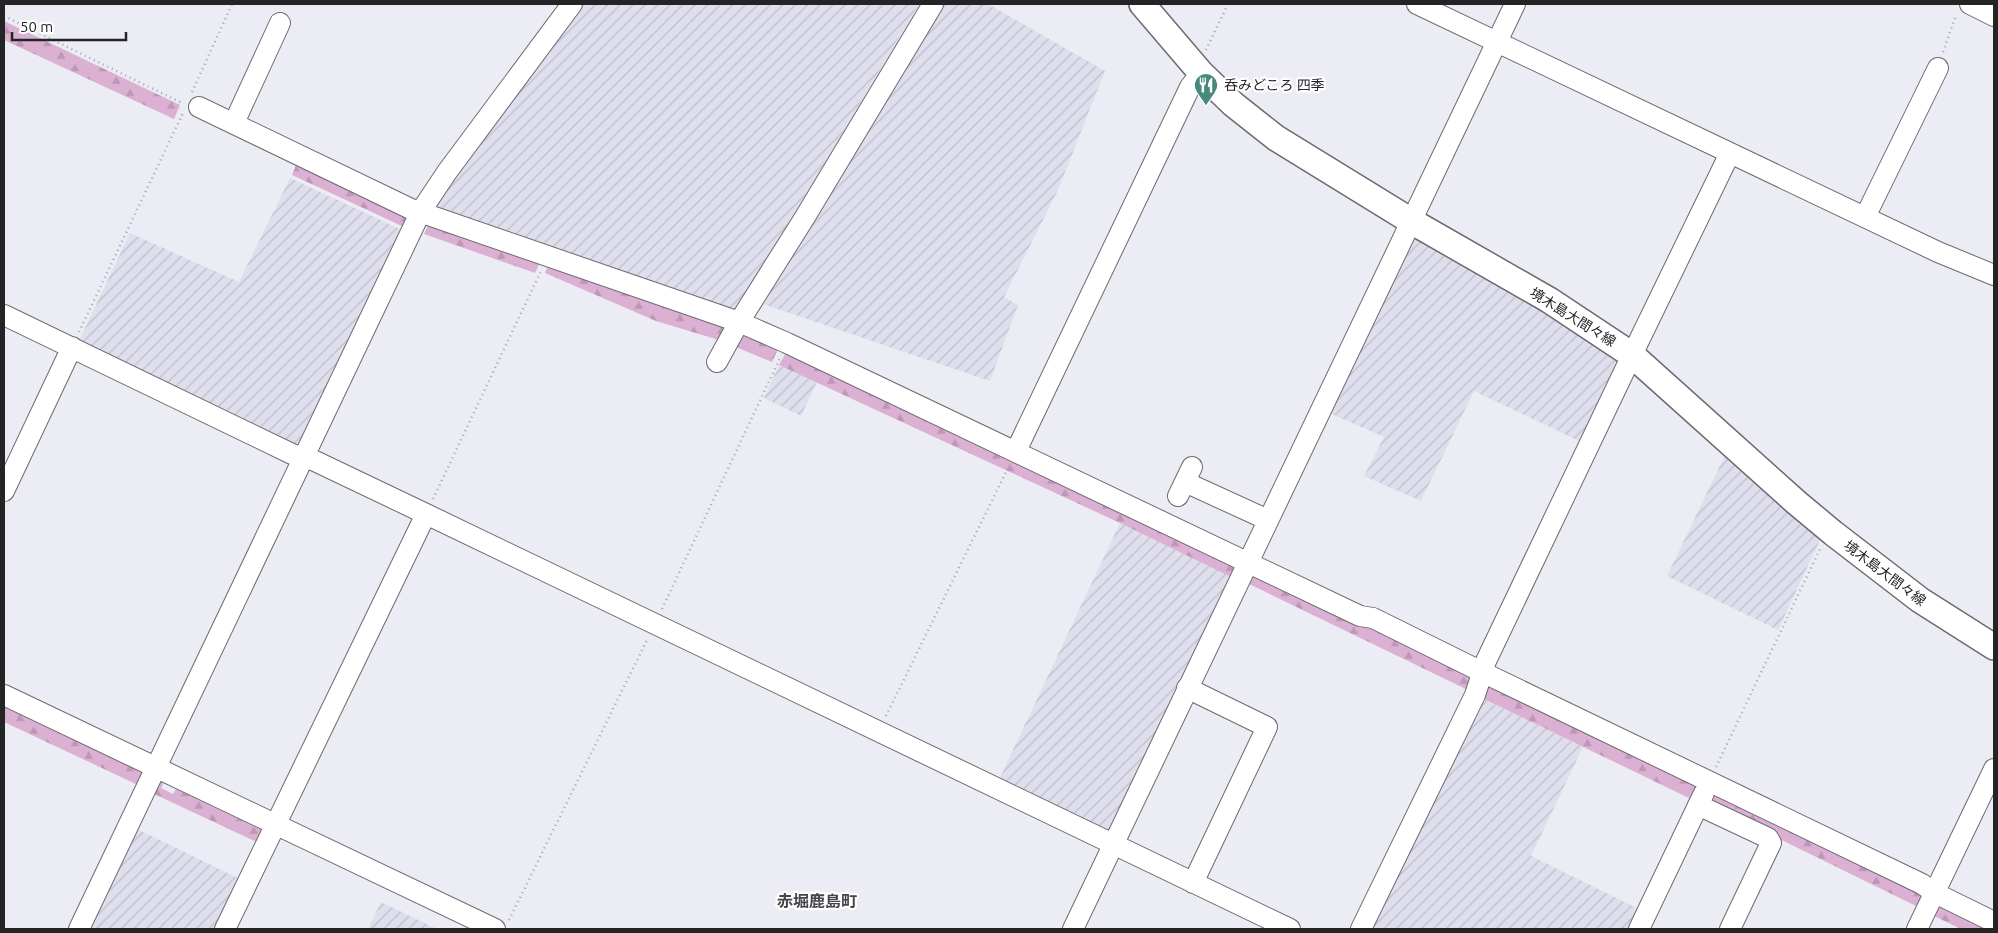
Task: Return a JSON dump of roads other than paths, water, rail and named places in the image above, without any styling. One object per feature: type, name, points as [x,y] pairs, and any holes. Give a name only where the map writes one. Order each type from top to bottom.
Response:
[{"type":"main road","name":"境木島大間々線","points":[[1142,4],[1197,68],[1234,104],[1276,138],[1411,221],[1549,300],[1632,355],[1833,533],[1928,606],[1994,648]]},
{"type":"street","points":[[79,929],[421,211],[442,179],[572,4]]},
{"type":"street","points":[[717,362],[739,322],[805,217],[933,4]]},
{"type":"street","points":[[1417,4],[1938,252],[1994,274]]},
{"type":"street","points":[[1073,929],[1515,4]]},
{"type":"street","points":[[1963,8],[1994,16]]},
{"type":"street","points":[[234,123],[280,23]]},
{"type":"street","points":[[1016,451],[1190,87],[1197,68]]},
{"type":"street","points":[[1865,217],[1938,68]]},
{"type":"street","points":[[193,106],[234,123],[411,209],[739,322],[1016,451],[1360,616],[1373,618],[1922,884],[1935,893],[1994,922]]},
{"type":"street","points":[[1361,929],[1475,695],[1482,672],[1730,153]]},
{"type":"street","points":[[4,315],[292,454],[315,461],[1290,929]]},
{"type":"street","points":[[4,492],[72,347]]},
{"type":"street","points":[[1185,482],[1268,520]]},
{"type":"street","points":[[225,929],[426,514]]},
{"type":"street","points":[[1187,688],[1267,727],[1193,883]]},
{"type":"street","points":[[4,695],[495,929]]},
{"type":"street","points":[[1916,929],[1994,768]]},
{"type":"street","points":[[1639,929],[1709,782]]},
{"type":"street","points":[[1698,805],[1768,838],[1771,844],[1730,929]]},
{"type":"place","name":"呑みどころ 四季","points":[[1206,106]]},
{"type":"district","name":"赤堀鹿島町","points":[[817,901]]}]
